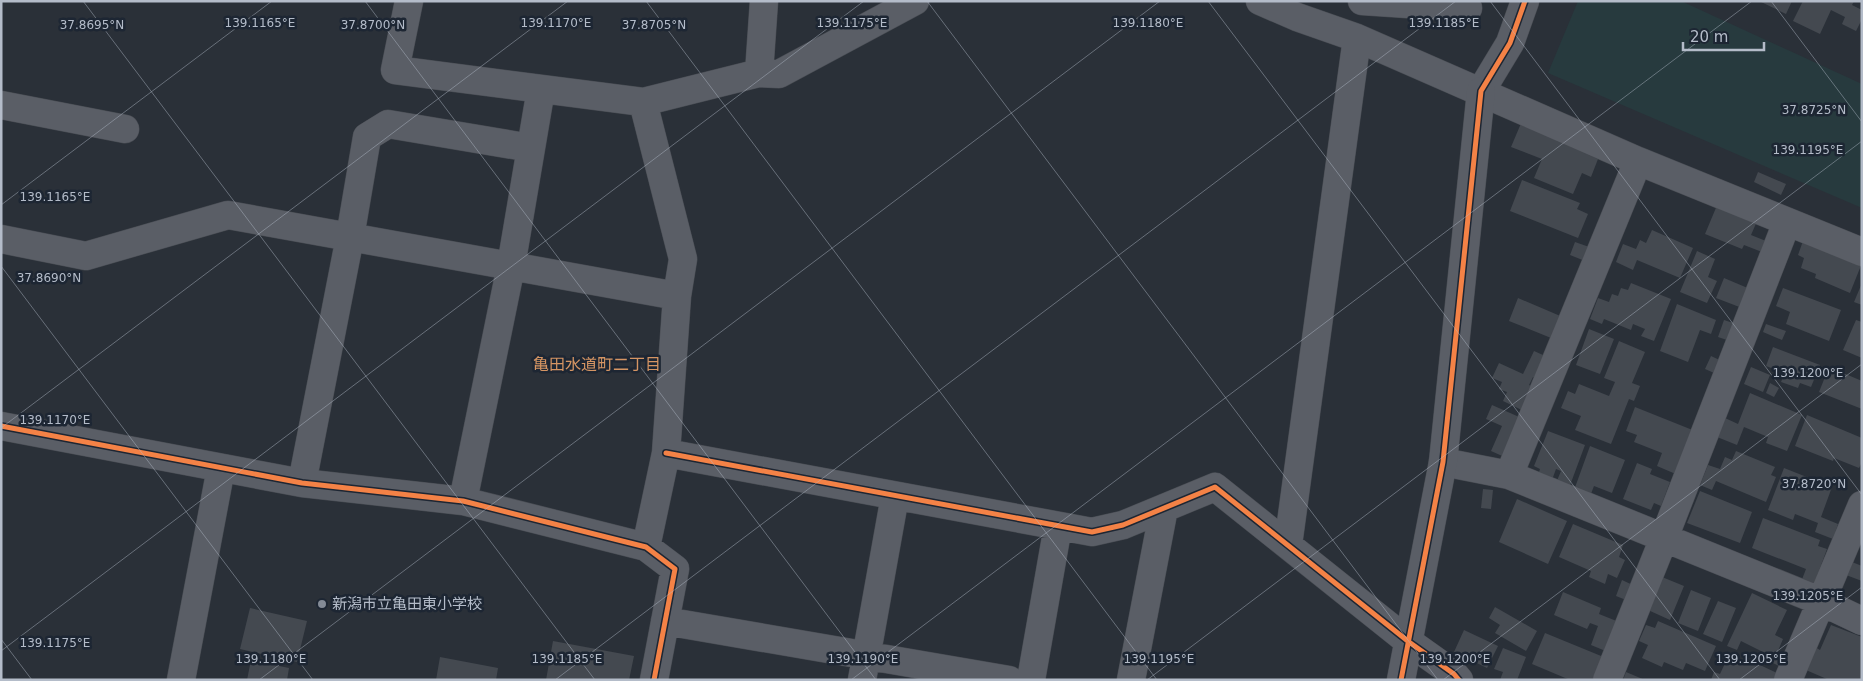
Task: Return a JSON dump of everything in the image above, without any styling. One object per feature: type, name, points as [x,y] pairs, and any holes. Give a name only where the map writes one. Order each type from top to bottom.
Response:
[{"type":"street","points":[[409,1],[395,70],[643,102],[759,73],[779,74],[915,1]]},
{"type":"street","points":[[759,73],[764,1]]},
{"type":"street","points":[[1260,1],[1296,17],[1357,38],[1480,90],[1638,161],[1862,252]]},
{"type":"street","points":[[1362,1],[1468,8]]},
{"type":"street","points":[[1506,1],[1510,43]]},
{"type":"street","points":[[1401,680],[1443,462],[1480,90],[1510,43],[1525,1]]},
{"type":"street","points":[[1288,545],[1357,38]]},
{"type":"street","points":[[463,501],[511,266],[541,89]]},
{"type":"street","points":[[643,102],[683,259],[677,296],[666,453],[646,547]]},
{"type":"street","points":[[1,105],[125,129]]},
{"type":"street","points":[[302,483],[350,237],[367,137],[388,124],[531,148]]},
{"type":"street","points":[[1509,475],[1638,161]]},
{"type":"street","points":[[1,240],[86,256],[228,215],[677,296]]},
{"type":"street","points":[[1607,680],[1787,222]]},
{"type":"street","points":[[1,426],[302,483],[463,501],[646,547],[674,569],[654,680]]},
{"type":"street","points":[[666,453],[1092,532],[1124,525],[1215,487],[1409,642],[1454,674],[1459,680]]},
{"type":"street","points":[[1443,462],[1509,475],[1820,601],[1862,621]]},
{"type":"street","points":[[181,680],[222,468]]},
{"type":"street","points":[[864,667],[895,496]]},
{"type":"street","points":[[1788,680],[1862,505]]},
{"type":"street","points":[[1131,680],[1164,508]]},
{"type":"street","points":[[1031,680],[1058,526]]},
{"type":"street","points":[[665,621],[864,667],[1009,680]]},
{"type":"green space","points":[[1578,1],[1681,1],[1862,84],[1862,208],[1548,73]]},
{"type":"building","points":[[1759,1],[1792,1],[1786,14]]},
{"type":"building","points":[[1803,1],[1854,1],[1852,5],[1862,10],[1862,19],[1856,31],[1842,24],[1845,17],[1831,10],[1820,34],[1793,21]]},
{"type":"building","points":[[1522,121],[1586,149],[1585,153],[1598,159],[1591,177],[1582,173],[1573,194],[1534,178],[1542,159],[1511,147]]},
{"type":"building","points":[[1758,172],[1786,184],[1781,195],[1754,182]]},
{"type":"building","points":[[1522,180],[1580,203],[1577,209],[1588,214],[1578,238],[1510,211]]},
{"type":"building","points":[[1718,203],[1758,219],[1751,235],[1766,241],[1762,252],[1744,245],[1742,249],[1705,234]]},
{"type":"building","points":[[1652,230],[1693,248],[1680,278],[1637,260],[1633,270],[1616,262],[1623,244],[1636,249],[1640,240],[1646,243]]},
{"type":"building","points":[[1803,241],[1862,263],[1850,293],[1815,278],[1816,274],[1801,268],[1804,258],[1798,255]]},
{"type":"building","points":[[1575,242],[1595,249],[1590,263],[1570,255]]},
{"type":"building","points":[[1697,251],[1715,259],[1708,277],[1717,281],[1707,303],[1680,292]]},
{"type":"building","points":[[1724,278],[1750,289],[1742,308],[1716,298]]},
{"type":"building","points":[[1631,283],[1671,299],[1654,341],[1641,336],[1645,329],[1633,324],[1631,330],[1604,319],[1602,324],[1590,319],[1598,298],[1609,302],[1612,294],[1618,296],[1621,288],[1628,290]]},
{"type":"building","points":[[1862,283],[1862,305],[1854,302]]},
{"type":"building","points":[[1783,288],[1841,310],[1829,341],[1786,324],[1790,312],[1776,306]]},
{"type":"building","points":[[1518,298],[1565,318],[1556,340],[1509,321]]},
{"type":"building","points":[[1677,304],[1716,320],[1711,334],[1700,330],[1688,362],[1660,351]]},
{"type":"building","points":[[1724,320],[1742,326],[1736,343],[1718,337]]},
{"type":"building","points":[[1856,320],[1862,322],[1862,358],[1843,350]]},
{"type":"building","points":[[1766,324],[1786,331],[1782,340],[1763,332]]},
{"type":"building","points":[[1589,329],[1614,339],[1600,374],[1576,365]]},
{"type":"building","points":[[1619,341],[1645,352],[1632,383],[1640,386],[1634,401],[1629,399],[1611,444],[1575,430],[1581,416],[1561,408],[1568,391],[1575,394],[1579,384],[1609,396],[1615,382],[1604,378]]},
{"type":"building","points":[[1773,347],[1820,365],[1811,387],[1800,383],[1798,388],[1781,382],[1785,373],[1766,366]]},
{"type":"building","points":[[1534,351],[1552,359],[1542,381],[1533,377],[1529,385],[1539,389],[1528,413],[1503,401],[1507,392],[1499,389],[1502,382],[1492,378],[1499,363],[1523,374]]},
{"type":"building","points":[[1711,356],[1726,363],[1721,376],[1705,369]]},
{"type":"building","points":[[1751,367],[1770,375],[1763,392],[1744,384]]},
{"type":"building","points":[[1829,367],[1862,381],[1862,409],[1819,392]]},
{"type":"building","points":[[1770,383],[1779,388],[1774,397],[1766,393]]},
{"type":"building","points":[[1750,393],[1802,415],[1787,451],[1766,443],[1768,437],[1744,427],[1737,445],[1717,437],[1725,418],[1738,424]]},
{"type":"building","points":[[1492,405],[1526,420],[1509,459],[1491,451],[1502,426],[1486,419]]},
{"type":"building","points":[[1635,407],[1695,431],[1678,475],[1657,466],[1662,453],[1634,442],[1637,435],[1626,431]]},
{"type":"building","points":[[1807,415],[1862,438],[1862,462],[1859,468],[1834,458],[1833,461],[1795,446]]},
{"type":"building","points":[[1548,431],[1585,445],[1569,488],[1556,483],[1561,471],[1556,469],[1552,480],[1538,475],[1540,469],[1534,466]]},
{"type":"building","points":[[1590,446],[1625,460],[1612,493],[1594,486],[1589,499],[1573,493]]},
{"type":"building","points":[[1736,451],[1775,467],[1771,475],[1776,477],[1766,502],[1716,481],[1712,490],[1700,485],[1708,465],[1720,469],[1725,457],[1732,460]]},
{"type":"building","points":[[1637,463],[1652,469],[1650,474],[1670,482],[1661,506],[1654,503],[1651,510],[1623,499]]},
{"type":"building","points":[[1784,468],[1832,487],[1821,517],[1838,524],[1833,539],[1815,532],[1818,523],[1795,514],[1793,520],[1768,510]]},
{"type":"building","points":[[1483,489],[1493,490],[1491,509],[1481,508]]},
{"type":"building","points":[[1700,491],[1752,512],[1740,543],[1687,523]]},
{"type":"building","points":[[1517,499],[1567,521],[1548,564],[1499,542]]},
{"type":"building","points":[[1763,518],[1820,540],[1818,546],[1827,549],[1813,587],[1801,582],[1806,569],[1752,548]]},
{"type":"building","points":[[1573,524],[1623,545],[1619,557],[1625,560],[1617,578],[1608,574],[1605,584],[1589,577],[1591,571],[1559,557]]},
{"type":"building","points":[[1852,562],[1862,566],[1862,581],[1846,575]]},
{"type":"building","points":[[1662,577],[1684,586],[1670,620],[1648,610]]},
{"type":"building","points":[[1622,580],[1637,587],[1631,602],[1616,596]]},
{"type":"building","points":[[1691,590],[1711,598],[1698,631],[1678,623]]},
{"type":"building","points":[[1563,592],[1601,608],[1599,614],[1619,622],[1608,652],[1591,645],[1598,626],[1590,623],[1587,629],[1554,615]]},
{"type":"building","points":[[1752,593],[1787,610],[1775,635],[1783,639],[1777,653],[1785,656],[1781,667],[1763,658],[1765,653],[1741,641],[1737,650],[1727,646]]},
{"type":"building","points":[[1718,601],[1736,608],[1722,642],[1703,634]]},
{"type":"building","points":[[1495,607],[1537,631],[1526,651],[1495,633],[1500,625],[1489,618]]},
{"type":"building","points":[[250,608],[307,621],[297,662],[240,649]]},
{"type":"building","points":[[1658,621],[1716,646],[1705,671],[1686,663],[1683,670],[1664,662],[1662,667],[1642,658],[1648,645],[1639,641],[1646,625],[1655,628]]},
{"type":"building","points":[[1831,625],[1862,637],[1862,680],[1829,680],[1806,670],[1815,647],[1820,650]]},
{"type":"building","points":[[1464,630],[1498,646],[1487,668],[1454,652]]},
{"type":"building","points":[[1545,633],[1606,658],[1597,680],[1570,680],[1532,664]]},
{"type":"building","points":[[553,641],[634,656],[629,680],[546,680]]},
{"type":"building","points":[[1503,648],[1526,657],[1517,680],[1500,680],[1503,672],[1494,669]]},
{"type":"building","points":[[440,657],[498,668],[496,680],[436,680]]},
{"type":"building","points":[[1728,657],[1742,664],[1745,658],[1777,673],[1774,680],[1711,680],[1714,672],[1720,674]]},
{"type":"building","points":[[251,660],[289,668],[287,680],[247,680]]},
{"type":"building","points":[[1626,672],[1645,680],[1623,680]]},
{"type":"cycle path","points":[[1401,680],[1443,462],[1481,91],[1510,43],[1525,1]]},
{"type":"cycle path","points":[[1,426],[302,483],[463,501],[646,547],[675,569],[654,680]]},
{"type":"cycle path","points":[[666,453],[1092,532],[1123,525],[1215,487],[1409,642],[1454,674],[1459,680]]},
{"type":"place","name":"新潟市立亀田東小学校","points":[[322,604]]},
{"type":"district","name":"亀田水道町二丁目","points":[[597,364]]}]
